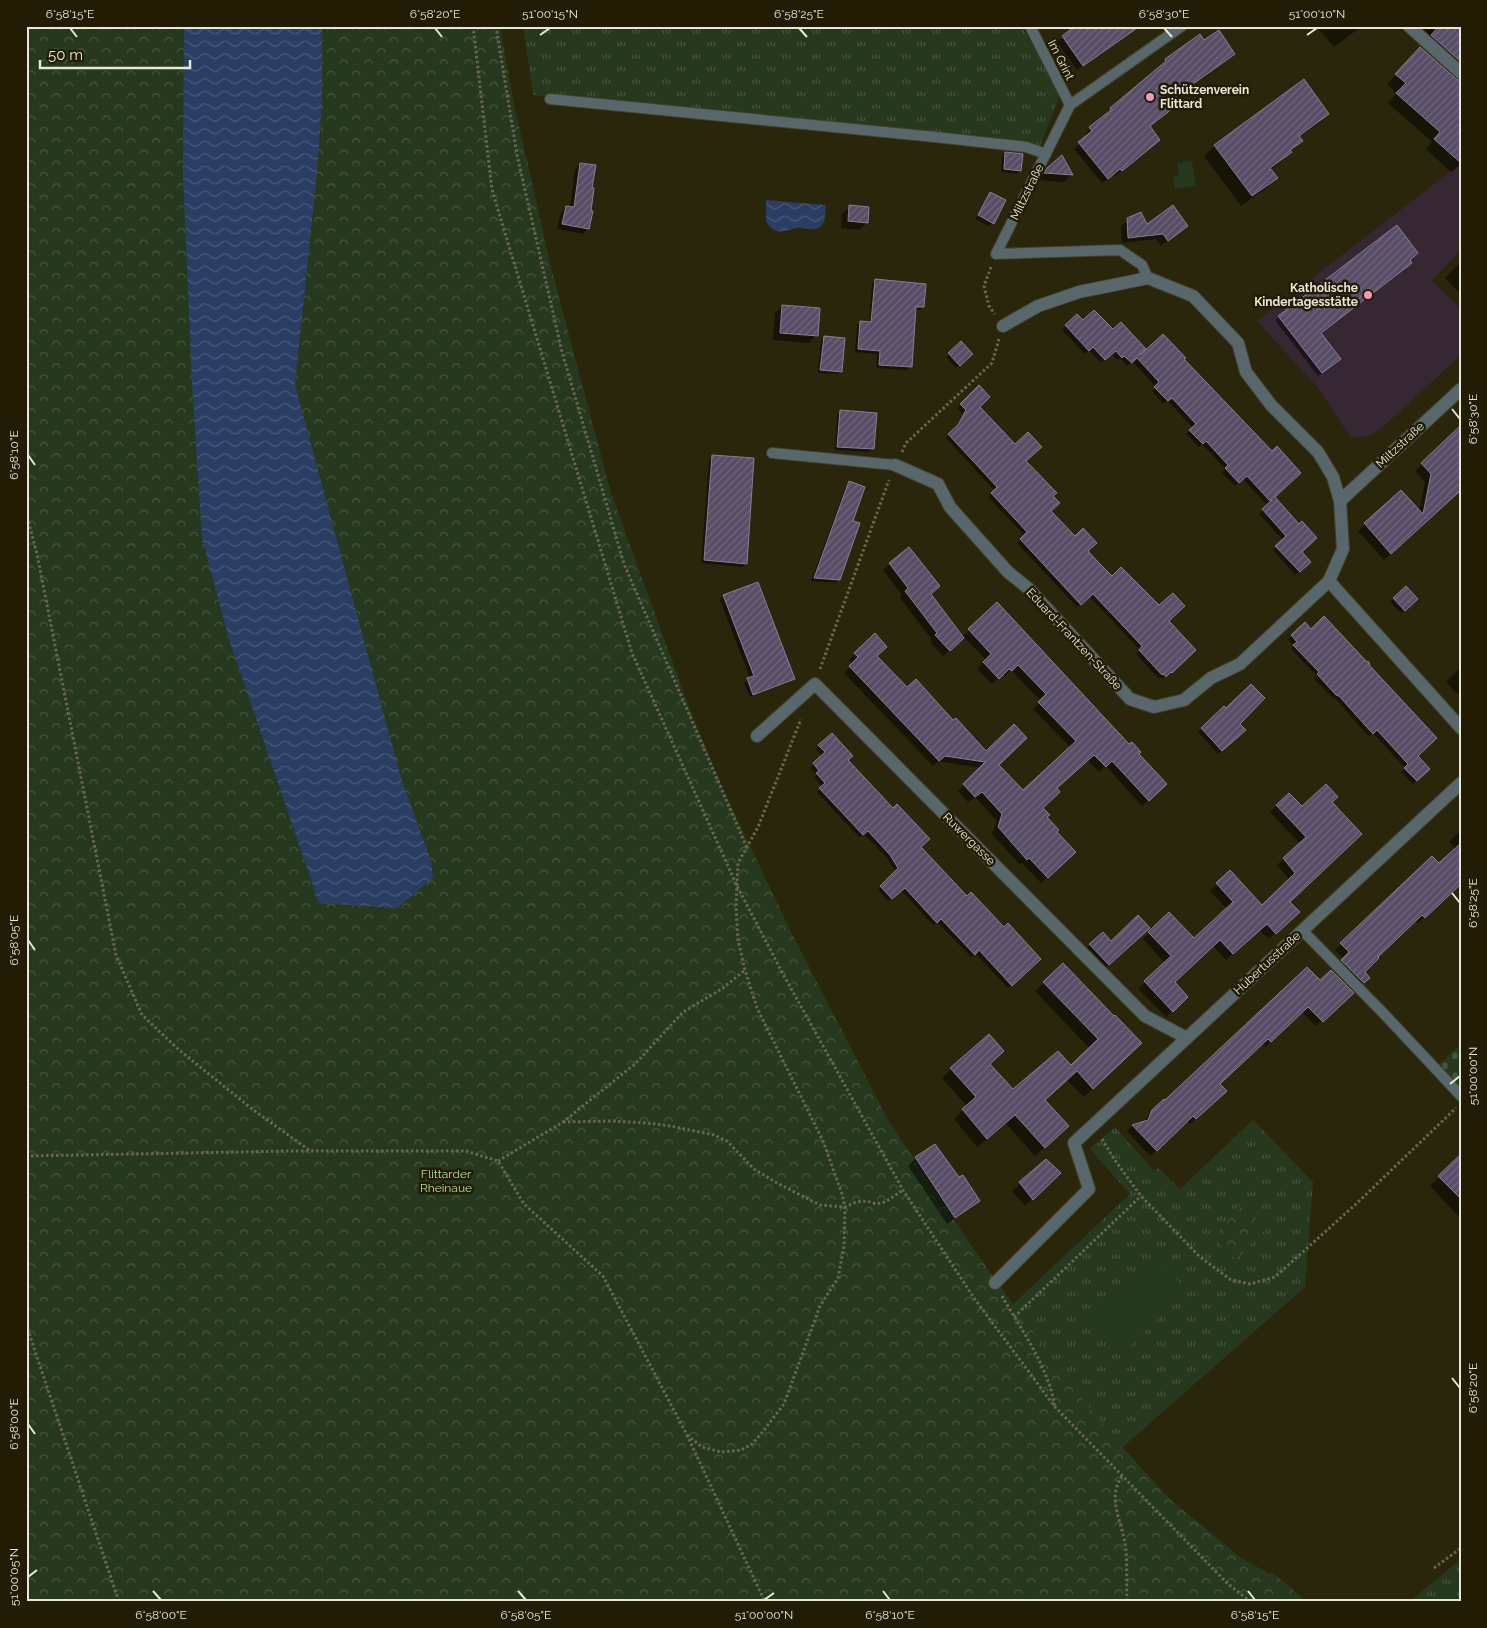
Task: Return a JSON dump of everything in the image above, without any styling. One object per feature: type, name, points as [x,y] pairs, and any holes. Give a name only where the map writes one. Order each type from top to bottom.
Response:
[{"type":"street","points":[[1409,26],[1461,73]]},
{"type":"street","points":[[1003,326],[1038,306],[1079,292],[1148,278],[1193,296],[1238,343],[1246,372],[1271,405],[1318,452],[1333,477],[1340,502],[1344,549],[1329,581],[1461,728]]},
{"type":"street","name":"Miltzstraße","points":[[1340,502],[1461,390]]},
{"type":"street","name":"Eduard-Frantzen-Straße","points":[[895,465],[938,484],[950,507],[1002,565],[1029,589],[1130,699],[1154,707],[1184,700],[1211,678],[1240,664],[1329,581]]},
{"type":"street","points":[[757,736],[815,684]]},
{"type":"street","name":"Ruwergasse","points":[[815,684],[1145,1016],[1187,1038]]},
{"type":"street","name":"Hubertusstraße","points":[[995,1283],[1089,1189],[1074,1142],[1461,782]]},
{"type":"lane","name":"Im Grint","points":[[1030,26],[1070,105]]},
{"type":"lane","name":"Miltzstraße","points":[[996,254],[1070,105],[1182,26]]},
{"type":"lane","points":[[550,99],[1026,147],[1046,154]]},
{"type":"lane","points":[[996,254],[1120,250],[1142,265],[1148,278]]},
{"type":"lane","points":[[772,453],[895,465]]},
{"type":"lane","points":[[1302,930],[1461,1096]]},
{"type":"path","points":[[473,26],[492,190],[632,653],[737,886],[783,974],[903,1190],[974,1298],[1055,1407],[1228,1584],[1251,1602]]},
{"type":"path","points":[[496,26],[517,155],[562,352],[624,564],[747,848]]},
{"type":"path","points":[[815,684],[895,465],[906,443],[992,363],[1003,326],[990,306],[984,286],[996,254]]},
{"type":"path","points":[[26,512],[37,554],[116,955],[142,1015],[178,1049],[252,1109],[310,1150]]},
{"type":"path","points":[[687,1436],[702,1447],[722,1452],[741,1450],[752,1444],[784,1404],[820,1306],[838,1278],[844,1246],[845,1207],[824,1141],[757,1008],[738,940],[736,907],[738,864],[758,827],[805,711]]},
{"type":"path","points":[[498,1161],[562,1122],[635,1064],[683,1012],[723,988],[745,970]]},
{"type":"path","points":[[1098,1121],[1103,1142],[1141,1196],[1199,1256],[1231,1280],[1250,1284],[1275,1277],[1461,1105]]},
{"type":"path","points":[[562,1122],[647,1123],[714,1135],[727,1141],[754,1169],[820,1206],[845,1207],[856,1202],[867,1201],[876,1204],[885,1202],[903,1190]]},
{"type":"path","points":[[26,1156],[310,1150],[466,1151],[498,1161],[524,1204],[603,1276],[687,1436],[765,1602]]},
{"type":"path","points":[[1014,1317],[1141,1196]]},
{"type":"path","points":[[995,1283],[1040,1362],[1052,1389],[1055,1407]]},
{"type":"path","points":[[26,1324],[119,1602]]},
{"type":"path","points":[[1122,1476],[1117,1482],[1115,1507],[1125,1543],[1127,1602]]},
{"type":"path","points":[[1434,1568],[1461,1548]]},
{"type":"shaded area","name":"Katholische Kindertagesstätte","points":[[1461,163],[1461,249],[1432,281],[1461,309],[1461,355],[1383,427],[1368,436],[1351,438],[1318,388],[1257,321]]},
{"type":"green space","name":"Flittarder Rheinaue","points":[[26,26],[500,26],[515,110],[549,260],[611,493],[689,707],[724,791],[790,930],[887,1118],[974,1250],[1078,1394],[1125,1450],[1171,1500],[1240,1557],[1269,1574],[1272,1572],[1307,1602],[26,1602]]},
{"type":"green space","points":[[523,26],[1022,26],[1060,95],[1038,151],[533,95]]},
{"type":"green space","points":[[1192,161],[1196,186],[1175,189],[1173,176],[1179,175],[1177,163]]},
{"type":"green space","points":[[1461,1044],[1461,1089],[1438,1065]]},
{"type":"green space","points":[[1253,1120],[1313,1182],[1305,1287],[1118,1451],[1011,1306],[1130,1194],[1090,1149],[1115,1127],[1154,1171],[1158,1168],[1180,1189]]},
{"type":"green space","points":[[1240,1206],[1266,1229],[1236,1260],[1213,1238]]},
{"type":"green space","points":[[1156,1259],[1187,1291],[1121,1355],[1090,1322]]},
{"type":"green space","points":[[1461,1559],[1461,1602],[1409,1602]]},
{"type":"water","points":[[184,26],[322,26],[322,94],[318,161],[295,385],[401,778],[431,861],[433,878],[397,908],[319,903],[229,639],[202,538],[192,382],[183,174]]},
{"type":"water","points":[[766,200],[826,205],[823,223],[820,227],[814,229],[794,228],[783,232],[775,230],[766,221]]},
{"type":"building","points":[[1075,26],[1140,26],[1083,66],[1062,36]]},
{"type":"building","points":[[1439,26],[1461,26],[1461,62],[1431,35]]},
{"type":"building","points":[[1219,30],[1235,54],[1176,96],[1181,102],[1150,126],[1160,140],[1122,171],[1120,169],[1108,179],[1078,142],[1092,131],[1089,127],[1166,61],[1165,59],[1200,34],[1204,40]]},
{"type":"building","points":[[1420,47],[1456,79],[1461,81],[1461,163],[1434,139],[1440,132],[1396,93],[1406,83],[1395,74]]},
{"type":"building","points":[[1304,79],[1329,114],[1299,136],[1303,141],[1290,150],[1292,152],[1270,168],[1278,178],[1252,196],[1214,145]]},
{"type":"building","points":[[1005,152],[1023,154],[1021,171],[1004,169]]},
{"type":"building","points":[[1062,155],[1073,175],[1044,173],[1047,168]]},
{"type":"building","points":[[580,163],[596,165],[592,188],[594,188],[591,211],[593,211],[589,229],[562,224],[566,206],[574,207]]},
{"type":"building","points":[[990,192],[1006,200],[994,224],[978,215]]},
{"type":"building","points":[[849,205],[869,207],[868,223],[848,221]]},
{"type":"building","points":[[1173,205],[1188,226],[1168,241],[1163,234],[1128,238],[1127,218],[1141,212],[1147,224]]},
{"type":"building","points":[[1397,225],[1418,253],[1410,260],[1412,263],[1321,333],[1341,359],[1322,373],[1278,316]]},
{"type":"building","points":[[875,279],[926,284],[924,307],[916,307],[912,367],[879,365],[880,351],[858,349],[860,321],[871,322]]},
{"type":"building","points":[[782,305],[820,308],[818,336],[780,333]]},
{"type":"building","points":[[1094,310],[1113,329],[1121,322],[1146,349],[1140,355],[1163,334],[1186,358],[1184,359],[1272,451],[1277,446],[1301,473],[1275,497],[1299,524],[1302,521],[1317,538],[1302,552],[1311,562],[1300,572],[1275,546],[1286,536],[1262,509],[1272,500],[1270,501],[1247,476],[1239,483],[1225,468],[1228,465],[1206,441],[1203,444],[1189,430],[1196,424],[1172,398],[1168,401],[1154,387],[1159,382],[1137,358],[1132,363],[1124,356],[1122,358],[1116,351],[1105,360],[1093,347],[1089,351],[1065,325],[1077,314],[1083,320]]},
{"type":"building","points":[[824,336],[845,338],[842,372],[820,370]]},
{"type":"building","points":[[961,341],[973,354],[960,366],[948,353]]},
{"type":"building","points":[[979,385],[990,397],[980,407],[1015,444],[1028,432],[1042,447],[1026,461],[1057,493],[1053,496],[1060,503],[1051,511],[1075,536],[1083,528],[1097,543],[1088,551],[1099,563],[1112,576],[1121,567],[1159,605],[1173,593],[1185,606],[1169,621],[1196,650],[1166,677],[1139,650],[1142,646],[1093,594],[1081,605],[1020,539],[1027,532],[991,493],[997,487],[948,434],[958,425],[966,410],[960,404]]},
{"type":"building","points":[[840,410],[877,413],[874,449],[837,447]]},
{"type":"building","points":[[1461,425],[1461,490],[1391,554],[1364,523],[1401,490],[1423,514],[1431,474],[1421,463]]},
{"type":"building","points":[[712,455],[754,458],[747,564],[704,560]]},
{"type":"building","points":[[849,481],[865,487],[853,521],[860,523],[840,580],[814,578]]},
{"type":"building","points":[[909,547],[940,586],[931,594],[964,638],[950,651],[935,635],[937,633],[905,591],[908,588],[889,563]]},
{"type":"building","points":[[758,582],[795,679],[753,695],[747,678],[754,676],[723,595]]},
{"type":"building","points":[[1406,586],[1418,599],[1405,611],[1393,598]]},
{"type":"building","points":[[997,602],[1129,744],[1132,742],[1141,752],[1139,754],[1167,784],[1149,801],[1112,761],[1106,767],[1094,755],[1057,788],[1060,792],[1043,808],[1050,815],[1047,817],[1059,830],[1057,832],[1076,852],[1048,878],[1029,858],[1027,860],[998,827],[1002,814],[982,792],[975,797],[963,784],[985,762],[945,756],[939,761],[849,666],[858,657],[854,653],[875,633],[887,647],[877,656],[907,687],[916,679],[953,720],[956,718],[986,751],[1014,724],[1027,738],[999,765],[1023,790],[1076,741],[1038,702],[1046,694],[1018,665],[1012,671],[1009,669],[999,679],[983,662],[991,654],[968,629]]},
{"type":"building","points":[[1324,616],[1369,662],[1370,666],[1437,738],[1418,756],[1430,769],[1417,781],[1404,768],[1408,764],[1377,730],[1373,734],[1317,674],[1319,672],[1293,645],[1297,642],[1291,635],[1305,622],[1311,629]]},
{"type":"building","points":[[1251,684],[1265,698],[1240,724],[1246,730],[1222,751],[1201,728],[1224,706],[1226,708]]},
{"type":"building","points":[[832,733],[853,756],[848,760],[893,808],[897,804],[930,839],[921,847],[967,896],[971,892],[1004,927],[1008,923],[1041,959],[1012,986],[979,950],[975,955],[941,919],[937,923],[905,888],[892,899],[880,886],[898,868],[890,855],[868,831],[863,835],[819,788],[825,783],[816,773],[819,771],[813,763],[825,752],[818,745]]},
{"type":"building","points":[[1326,784],[1338,797],[1332,802],[1362,834],[1290,902],[1300,912],[1276,934],[1267,924],[1233,954],[1220,940],[1175,982],[1188,997],[1173,1012],[1144,981],[1171,956],[1148,932],[1169,912],[1194,938],[1233,902],[1216,883],[1230,870],[1262,905],[1295,873],[1283,858],[1306,837],[1276,805],[1289,793],[1302,806]]},
{"type":"building","points":[[1461,843],[1461,884],[1425,918],[1422,915],[1378,957],[1365,972],[1370,978],[1364,983],[1341,960],[1349,952],[1340,943],[1432,856],[1439,863]]},
{"type":"building","points":[[1138,915],[1150,928],[1109,965],[1089,944],[1103,932],[1111,941]]},
{"type":"building","points":[[1063,963],[1142,1043],[1093,1089],[1077,1071],[1045,1100],[1069,1126],[1045,1148],[1015,1115],[987,1139],[962,1109],[976,1097],[950,1068],[989,1034],[1004,1051],[990,1064],[1013,1089],[1058,1051],[1071,1065],[1098,1039],[1043,982]]},
{"type":"building","points":[[1307,967],[1320,980],[1331,970],[1354,993],[1323,1022],[1308,1007],[1271,1042],[1268,1039],[1220,1084],[1227,1091],[1196,1119],[1193,1116],[1157,1151],[1132,1125],[1148,1120],[1152,1110]]},
{"type":"building","points":[[935,1144],[959,1177],[963,1175],[980,1201],[955,1218],[915,1157]]},
{"type":"building","points":[[1461,1154],[1461,1199],[1438,1176]]},
{"type":"building","points":[[1046,1159],[1061,1173],[1033,1200],[1019,1182]]},
{"type":"place","name":"Schützenverein Flittard","points":[[1150,97]]},
{"type":"place","name":"Katholische Kindertagesstätte","points":[[1368,295]]}]
